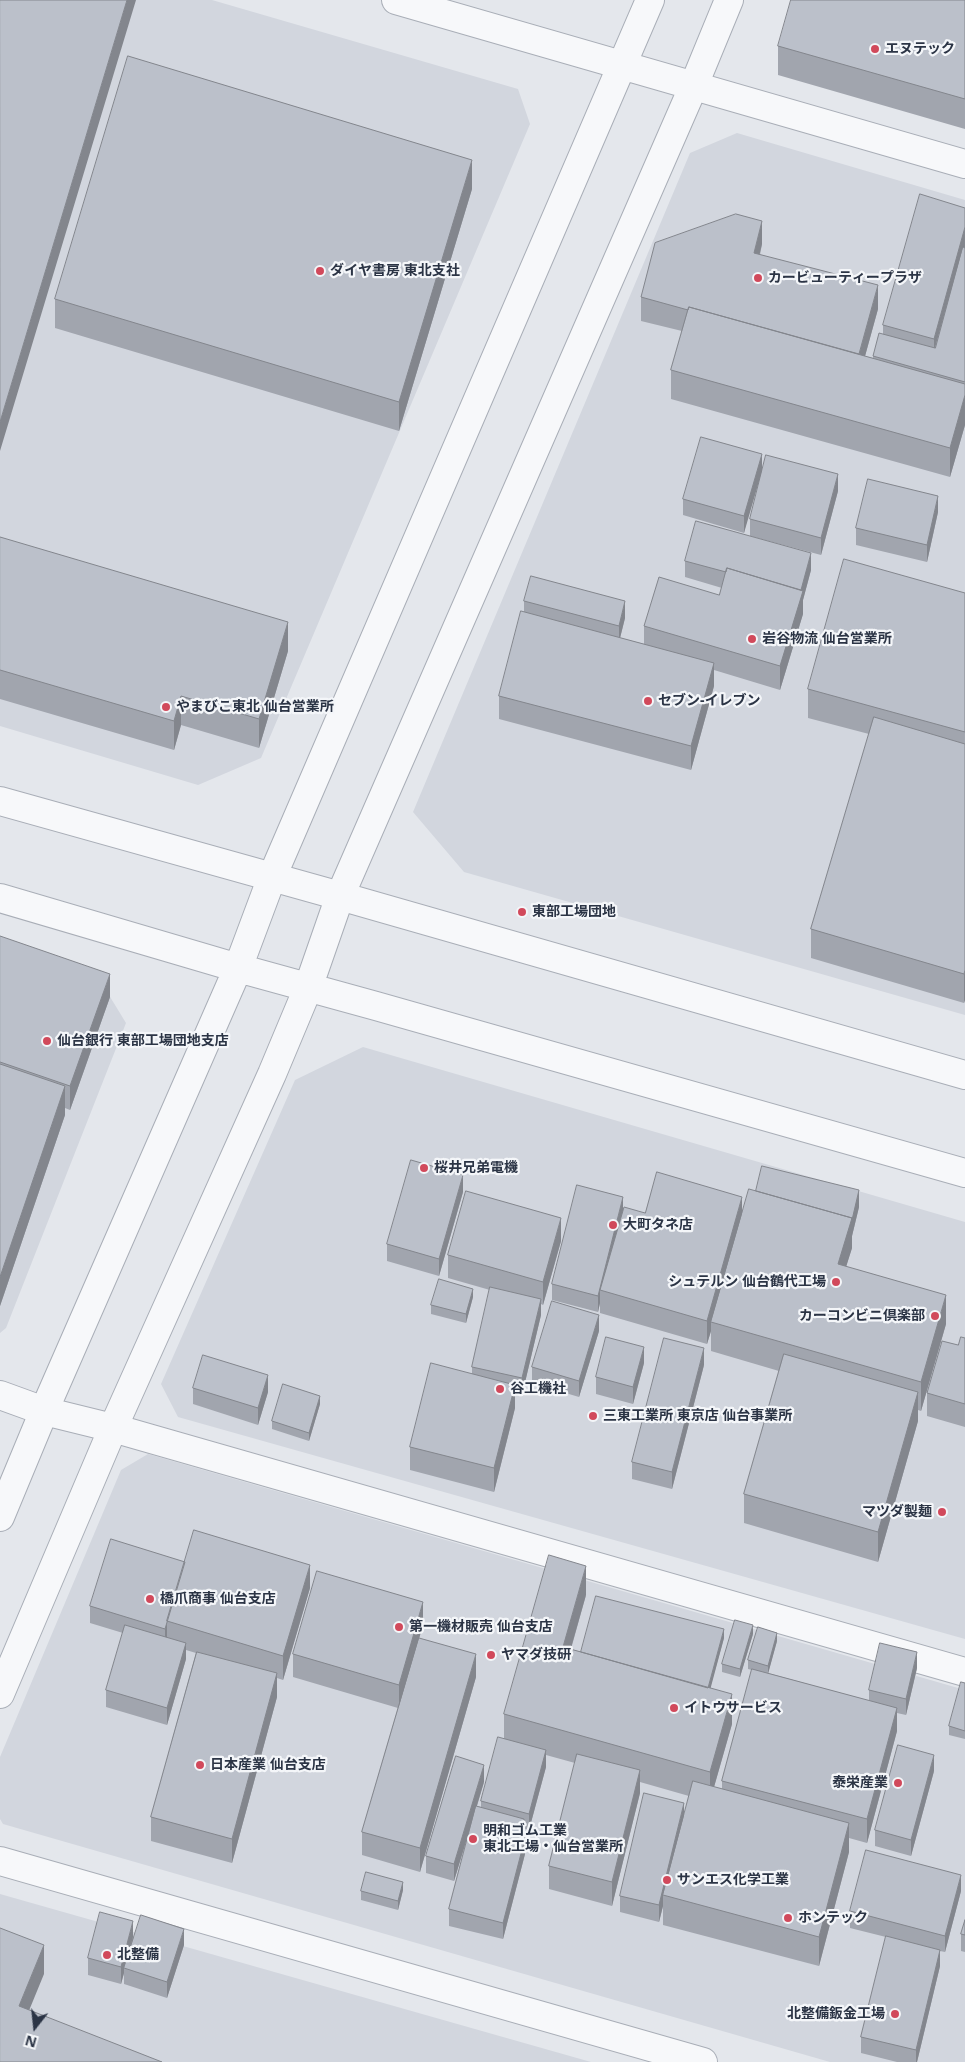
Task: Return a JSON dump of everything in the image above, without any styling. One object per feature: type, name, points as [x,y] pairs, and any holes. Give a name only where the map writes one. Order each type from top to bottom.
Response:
[{"type":"street","points":[[396,0],[965,164]]},
{"type":"street","points":[[0,1517],[44,1411],[238,968],[272,877],[650,0]]},
{"type":"street","points":[[0,1694],[113,1428],[268,1083],[308,988],[340,896],[694,85],[729,0]]},
{"type":"street","points":[[0,800],[965,1075]]},
{"type":"street","points":[[0,898],[308,988],[965,1173]]},
{"type":"street","points":[[0,1395],[44,1411],[113,1428],[965,1672]]},
{"type":"street","points":[[0,1861],[704,2062]]},
{"type":"shaded area","points":[[0,0],[212,0],[518,89],[530,124],[261,758],[198,785],[0,726]]},
{"type":"shaded area","points":[[737,133],[965,200],[965,1015],[464,872],[413,812],[690,153]]},
{"type":"shaded area","points":[[0,953],[101,982],[126,1023],[6,1328],[0,1333]]},
{"type":"shaded area","points":[[363,1047],[965,1222],[965,1639],[178,1417],[161,1384],[295,1080]]},
{"type":"shaded area","points":[[148,1454],[965,1690],[965,2062],[830,2062],[3,1824],[0,1819],[0,1757],[121,1470]]},
{"type":"shaded area","points":[[0,1894],[591,2062],[0,2062]]},
{"type":"building","points":[[0,0],[127,0],[0,422]]},
{"type":"building","name":"エヌテック","points":[[791,0],[965,0],[965,99],[778,46]]},
{"type":"building","points":[[128,56],[472,160],[399,402],[55,299]]},
{"type":"building","points":[[920,194],[965,208],[965,227],[934,339],[883,325]]},
{"type":"building","points":[[736,214],[762,221],[754,253],[878,285],[859,354],[689,307],[688,310],[641,297],[655,243]]},
{"type":"building","points":[[963,247],[965,248],[965,382],[873,356],[879,333],[935,348]]},
{"type":"building","points":[[689,307],[965,384],[965,395],[950,448],[671,370]]},
{"type":"building","points":[[701,437],[762,454],[744,516],[683,499]]},
{"type":"building","points":[[766,455],[838,474],[821,538],[750,519]]},
{"type":"building","points":[[868,479],[938,496],[927,545],[856,528]]},
{"type":"building","points":[[696,521],[811,553],[801,590],[727,568],[726,572],[685,561]]},
{"type":"building","points":[[0,537],[288,622],[259,719],[181,696],[174,721],[0,670]]},
{"type":"building","points":[[844,559],[965,593],[965,732],[808,689]]},
{"type":"building","points":[[727,568],[803,591],[780,666],[644,626],[659,577],[719,595]]},
{"type":"building","points":[[531,576],[625,601],[619,626],[524,601]]},
{"type":"building","points":[[521,611],[714,663],[691,746],[499,696]]},
{"type":"building","points":[[874,717],[965,744],[964,974],[811,929]]},
{"type":"building","points":[[0,936],[110,974],[70,1086],[0,1062]]},
{"type":"building","points":[[0,1064],[65,1086],[0,1277]]},
{"type":"building","points":[[411,1160],[463,1175],[439,1259],[387,1244]]},
{"type":"building","points":[[762,1166],[859,1190],[852,1220],[852,1218],[756,1191]]},
{"type":"building","points":[[657,1172],[742,1197],[707,1321],[600,1290],[624,1207],[645,1213]]},
{"type":"building","points":[[577,1185],[623,1197],[598,1296],[552,1284]]},
{"type":"building","points":[[749,1189],[852,1218],[838,1264],[946,1295],[921,1382],[711,1322]]},
{"type":"building","points":[[466,1191],[561,1218],[543,1282],[448,1255]]},
{"type":"building","points":[[439,1279],[473,1289],[466,1314],[431,1305]]},
{"type":"building","points":[[490,1287],[541,1299],[522,1378],[472,1367]]},
{"type":"building","points":[[552,1301],[599,1315],[579,1381],[532,1367]]},
{"type":"building","points":[[606,1337],[644,1347],[633,1387],[596,1377]]},
{"type":"building","points":[[961,1337],[965,1338],[965,1404],[927,1393],[942,1341],[958,1345]]},
{"type":"building","points":[[664,1338],[704,1348],[672,1472],[632,1462]]},
{"type":"building","points":[[784,1354],[918,1392],[878,1532],[744,1494]]},
{"type":"building","points":[[203,1355],[268,1375],[258,1408],[193,1388]]},
{"type":"building","points":[[431,1363],[515,1385],[494,1468],[410,1447]]},
{"type":"building","points":[[283,1384],[320,1396],[309,1433],[272,1421]]},
{"type":"building","points":[[194,1530],[310,1565],[283,1656],[167,1621]]},
{"type":"building","points":[[111,1539],[185,1562],[165,1629],[90,1606]]},
{"type":"building","points":[[549,1555],[586,1566],[563,1647],[732,1694],[710,1772],[504,1714]]},
{"type":"building","points":[[317,1571],[423,1602],[399,1685],[293,1654]]},
{"type":"building","points":[[596,1596],[724,1629],[708,1688],[581,1652]]},
{"type":"building","points":[[735,1620],[753,1625],[740,1669],[722,1664]]},
{"type":"building","points":[[125,1625],[186,1643],[167,1708],[106,1690]]},
{"type":"building","points":[[758,1627],[777,1633],[768,1666],[748,1660]]},
{"type":"building","points":[[419,1638],[476,1654],[420,1848],[362,1832]]},
{"type":"building","points":[[880,1643],[917,1652],[906,1699],[869,1690]]},
{"type":"building","points":[[197,1652],[277,1673],[232,1839],[151,1817]]},
{"type":"building","points":[[752,1669],[897,1708],[867,1819],[722,1781]]},
{"type":"building","points":[[961,1682],[965,1683],[965,1731],[949,1726]]},
{"type":"building","points":[[498,1737],[546,1750],[529,1814],[481,1801]]},
{"type":"building","points":[[898,1745],[934,1755],[911,1840],[875,1830]]},
{"type":"building","points":[[577,1754],[640,1770],[612,1882],[549,1866]]},
{"type":"building","points":[[456,1756],[484,1765],[454,1864],[426,1856]]},
{"type":"building","points":[[693,1781],[849,1823],[819,1937],[663,1895]]},
{"type":"building","points":[[644,1793],[684,1803],[659,1905],[620,1896]]},
{"type":"building","points":[[476,1806],[524,1819],[525,1838],[503,1923],[449,1909]]},
{"type":"building","points":[[866,1850],[961,1875],[945,1936],[850,1911]]},
{"type":"building","points":[[366,1872],[403,1882],[398,1901],[361,1891]]},
{"type":"building","points":[[100,1912],[133,1921],[121,1967],[88,1958]]},
{"type":"building","points":[[141,1915],[184,1929],[167,1982],[124,1968]]},
{"type":"building","points":[[965,1920],[965,1935],[961,1934]]},
{"type":"building","points":[[0,1928],[44,1945],[19,2006],[162,2062],[0,2062]]},
{"type":"building","points":[[886,1936],[940,1950],[916,2050],[861,2037]]},
{"type":"place","name":"エヌテック","points":[[875,49]]},
{"type":"place","name":"ダイヤ書房 東北支社","points":[[320,271]]},
{"type":"place","name":"カービューティープラザ","points":[[758,278]]},
{"type":"place","name":"岩谷物流 仙台営業所","points":[[752,639]]},
{"type":"place","name":"セブン-イレブン","points":[[648,701]]},
{"type":"place","name":"やまびこ東北 仙台営業所","points":[[166,707]]},
{"type":"place","name":"東部工場団地","points":[[522,912]]},
{"type":"place","name":"仙台銀行 東部工場団地支店","points":[[47,1041]]},
{"type":"place","name":"桜井兄弟電機","points":[[424,1168]]},
{"type":"place","name":"大町タネ店","points":[[613,1225]]},
{"type":"place","name":"シュテルン 仙台鶴代工場","points":[[836,1282]]},
{"type":"place","name":"カーコンビニ倶楽部","points":[[935,1316]]},
{"type":"place","name":"谷工機社","points":[[500,1389]]},
{"type":"place","name":"三東工業所 東京店 仙台事業所","points":[[593,1416]]},
{"type":"place","name":"マツダ製麺","points":[[942,1512]]},
{"type":"place","name":"橋爪商事 仙台支店","points":[[150,1599]]},
{"type":"place","name":"第一機材販売 仙台支店","points":[[399,1627]]},
{"type":"place","name":"ヤマダ技研","points":[[491,1655]]},
{"type":"place","name":"イトウサービス","points":[[674,1708]]},
{"type":"place","name":"日本産業 仙台支店","points":[[200,1765]]},
{"type":"place","name":"泰栄産業","points":[[898,1783]]},
{"type":"place","name":"明和ゴム工業 東北工場・仙台営業所","points":[[473,1839]]},
{"type":"place","name":"サンエス化学工業","points":[[667,1880]]},
{"type":"place","name":"ホンテック","points":[[788,1918]]},
{"type":"place","name":"北整備","points":[[107,1955]]},
{"type":"place","name":"北整備鈑金工場","points":[[895,2014]]}]
